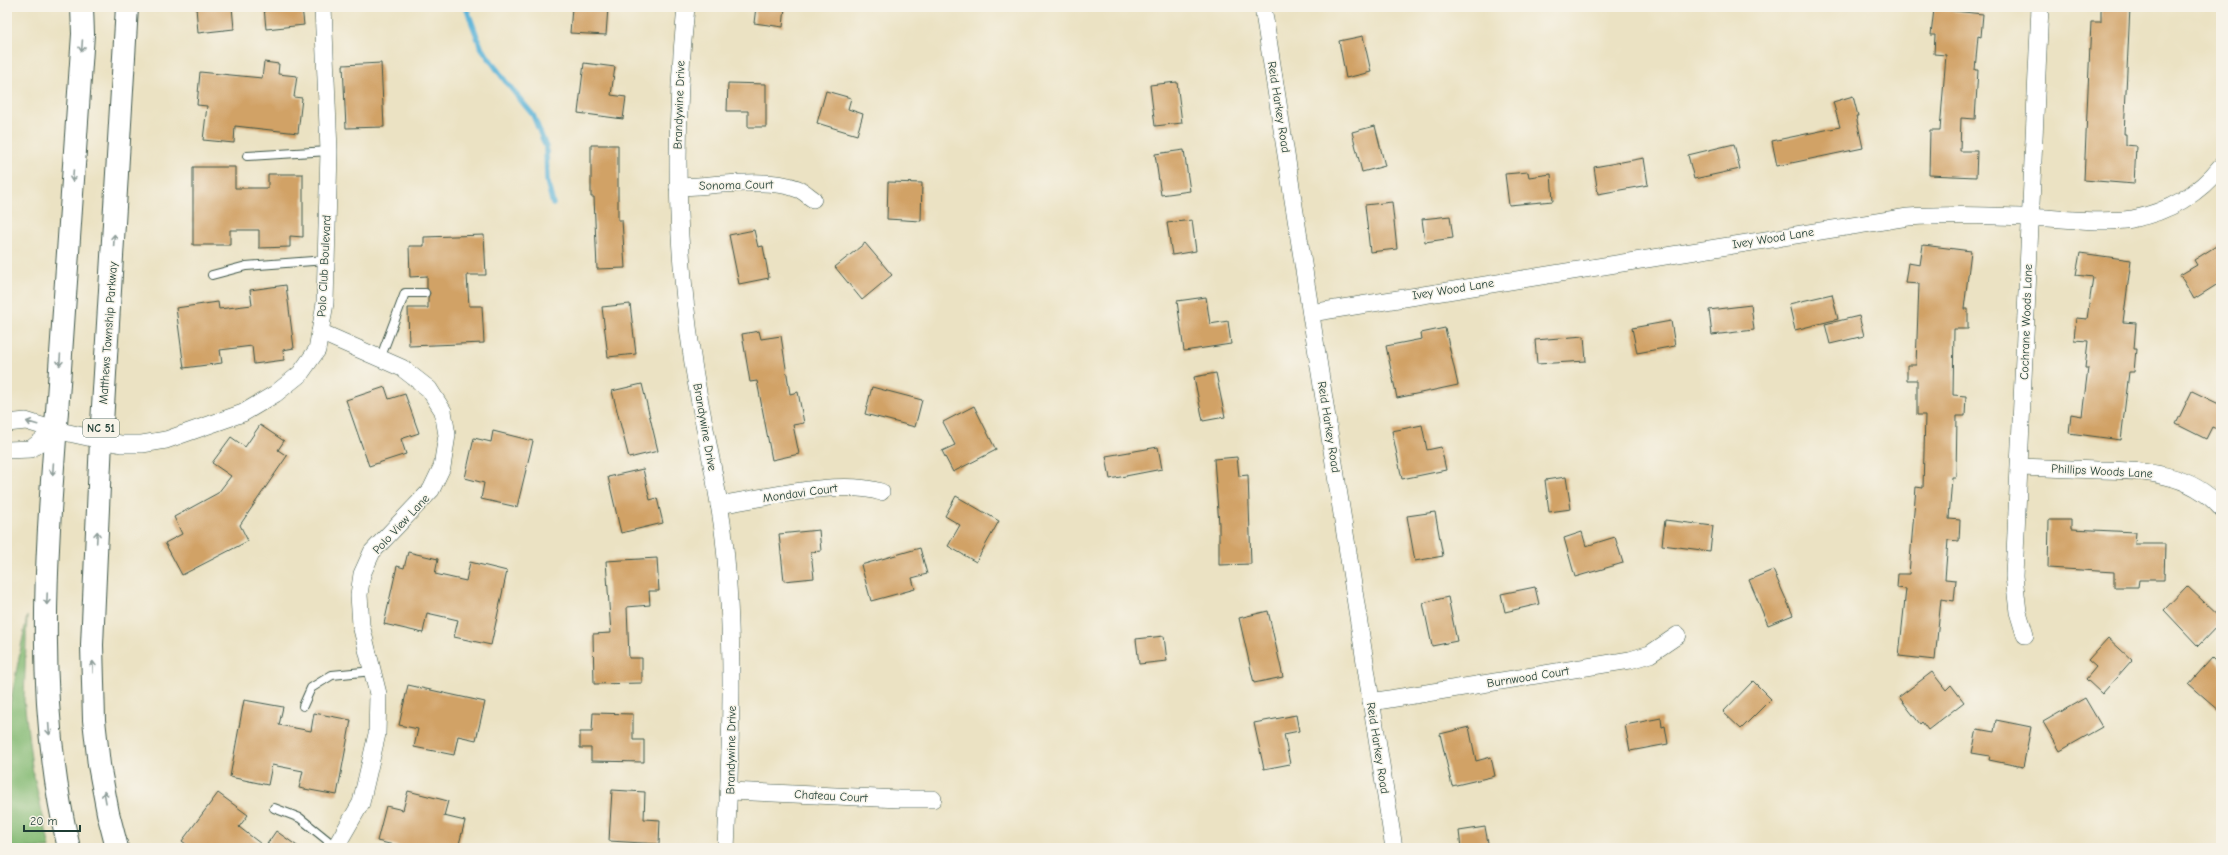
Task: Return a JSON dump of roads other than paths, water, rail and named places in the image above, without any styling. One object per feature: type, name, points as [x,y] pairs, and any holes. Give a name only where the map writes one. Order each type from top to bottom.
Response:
[{"type":"main road","points":[[69,848],[55,779],[49,729],[46,648],[49,535],[83,34],[82,7]]},
{"type":"main road","name":"Matthews Township Parkway","points":[[118,848],[108,813],[94,720],[92,645],[101,440],[127,7]]},
{"type":"street","name":"Polo Club Boulevard","points":[[7,423],[26,421],[55,430],[101,440],[130,444],[158,441],[243,413],[275,394],[300,374],[316,350],[325,303],[329,151],[323,7]]},
{"type":"street","name":"Brandywine Drive","points":[[686,7],[678,103],[678,187],[680,242],[693,363],[719,505],[730,607],[732,681],[730,791],[726,848]]},
{"type":"street","name":"Reid Harkey Road","points":[[1263,7],[1394,848]]},
{"type":"street","name":"Cochrane Woods Lane","points":[[2025,635],[2018,612],[2014,576],[2040,7]]},
{"type":"street","name":"Ivey Wood Lane","points":[[1311,313],[1908,217],[1946,214],[2080,220],[2131,219],[2159,212],[2185,199],[2208,182],[2221,166]]},
{"type":"street","name":"Sonoma Court","points":[[678,187],[769,183],[800,190],[813,199]]},
{"type":"street","name":"Polo View Lane","points":[[320,332],[402,368],[429,389],[443,411],[447,435],[442,467],[431,490],[372,552],[362,574],[359,595],[361,625],[378,694],[377,734],[370,770],[361,803],[336,848]]},
{"type":"street","points":[[7,450],[31,449],[55,430]]},
{"type":"street","name":"Phillips Woods Lane","points":[[2020,467],[2146,471],[2171,476],[2192,485],[2213,499],[2221,508]]},
{"type":"street","name":"Mondavi Court","points":[[719,505],[842,487],[865,487],[881,492]]},
{"type":"street","name":"Burnwood Court","points":[[1371,702],[1630,660],[1650,654],[1678,635]]},
{"type":"street","name":"Chateau Court","points":[[730,791],[899,799],[932,799]]},
{"type":"lane","points":[[246,156],[329,151]]},
{"type":"lane","points":[[212,275],[246,266],[326,260]]},
{"type":"lane","points":[[380,359],[404,293],[425,293]]},
{"type":"lane","points":[[303,706],[311,688],[332,675],[373,671]]},
{"type":"lane","points":[[274,808],[300,818],[336,848]]},
{"type":"waterway","points":[[466,7],[481,47],[506,82],[533,115],[546,147],[547,181],[553,204]]}]
